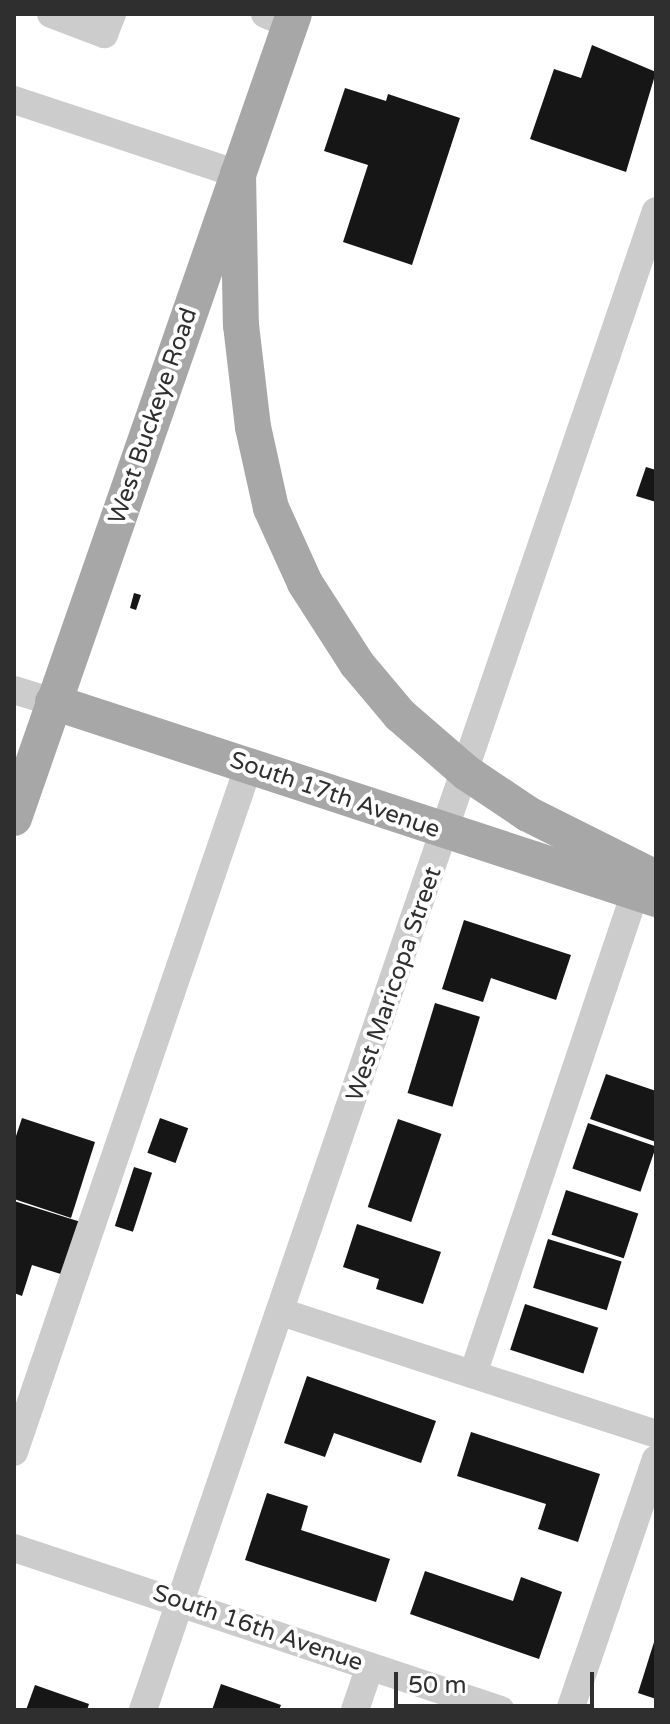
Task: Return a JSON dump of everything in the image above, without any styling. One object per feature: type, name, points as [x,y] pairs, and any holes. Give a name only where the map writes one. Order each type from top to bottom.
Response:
[{"type":"main road","name":"West Buckeye Road","points":[[14,818],[238,174],[283,17]]},
{"type":"main road","points":[[238,174],[241,325],[253,427],[271,508],[305,583],[357,664],[400,715],[467,773],[649,890]]},
{"type":"main road","name":"South 17th Avenue","points":[[53,702],[446,833],[649,890]]},
{"type":"street","points":[[51,14],[104,34],[112,14]]},
{"type":"street","points":[[14,100],[238,174]]},
{"type":"street","name":"West Maricopa Street","points":[[143,1710],[467,773],[656,211]]},
{"type":"street","name":"South 17th Avenue","points":[[14,690],[53,702]]},
{"type":"street","points":[[14,1452],[249,765]]},
{"type":"street","points":[[473,1374],[649,890]]},
{"type":"street","points":[[281,1312],[656,1434]]},
{"type":"street","points":[[570,1710],[656,1459]]},
{"type":"street","name":"South 16th Avenue","points":[[14,1548],[181,1601],[501,1710]]},
{"type":"street","points":[[355,1710],[370,1666]]},
{"type":"building","points":[[592,45],[656,72],[626,172],[530,139],[554,69],[581,78]]},
{"type":"building","points":[[345,88],[386,101],[388,94],[460,118],[412,265],[343,242],[368,165],[324,151]]},
{"type":"building","points":[[646,467],[656,470],[656,502],[636,496]]},
{"type":"building","points":[[134,593],[141,595],[136,610],[130,608]]},
{"type":"building","points":[[464,920],[571,955],[556,1000],[491,978],[483,1002],[442,989]]},
{"type":"building","points":[[435,1003],[480,1017],[452,1107],[408,1093]]},
{"type":"building","points":[[606,1074],[656,1091],[656,1142],[590,1119]]},
{"type":"building","points":[[22,1118],[95,1142],[71,1218],[14,1199],[14,1142]]},
{"type":"building","points":[[160,1118],[188,1128],[176,1163],[147,1153]]},
{"type":"building","points":[[398,1119],[441,1134],[411,1222],[368,1207]]},
{"type":"building","points":[[588,1123],[656,1146],[640,1192],[572,1168]]},
{"type":"building","points":[[134,1167],[152,1173],[133,1232],[115,1226]]},
{"type":"building","points":[[566,1190],[638,1213],[624,1258],[551,1235]]},
{"type":"building","points":[[14,1201],[84,1223],[67,1276],[32,1265],[22,1296],[14,1293]]},
{"type":"building","points":[[357,1224],[441,1252],[423,1304],[376,1289],[379,1279],[343,1267]]},
{"type":"building","points":[[548,1239],[622,1262],[607,1310],[533,1288]]},
{"type":"building","points":[[525,1304],[598,1328],[583,1373],[510,1350]]},
{"type":"building","points":[[307,1376],[436,1421],[421,1463],[334,1433],[325,1457],[284,1443]]},
{"type":"building","points":[[471,1432],[600,1474],[578,1542],[538,1529],[546,1504],[457,1476]]},
{"type":"building","points":[[267,1493],[308,1506],[301,1530],[390,1559],[376,1602],[245,1560]]},
{"type":"building","points":[[425,1571],[513,1601],[521,1577],[562,1592],[539,1659],[410,1614]]},
{"type":"building","points":[[656,1639],[656,1699],[638,1693]]},
{"type":"building","points":[[221,1684],[281,1705],[279,1710],[212,1710]]},
{"type":"building","points":[[35,1685],[89,1704],[87,1710],[26,1710]]}]
